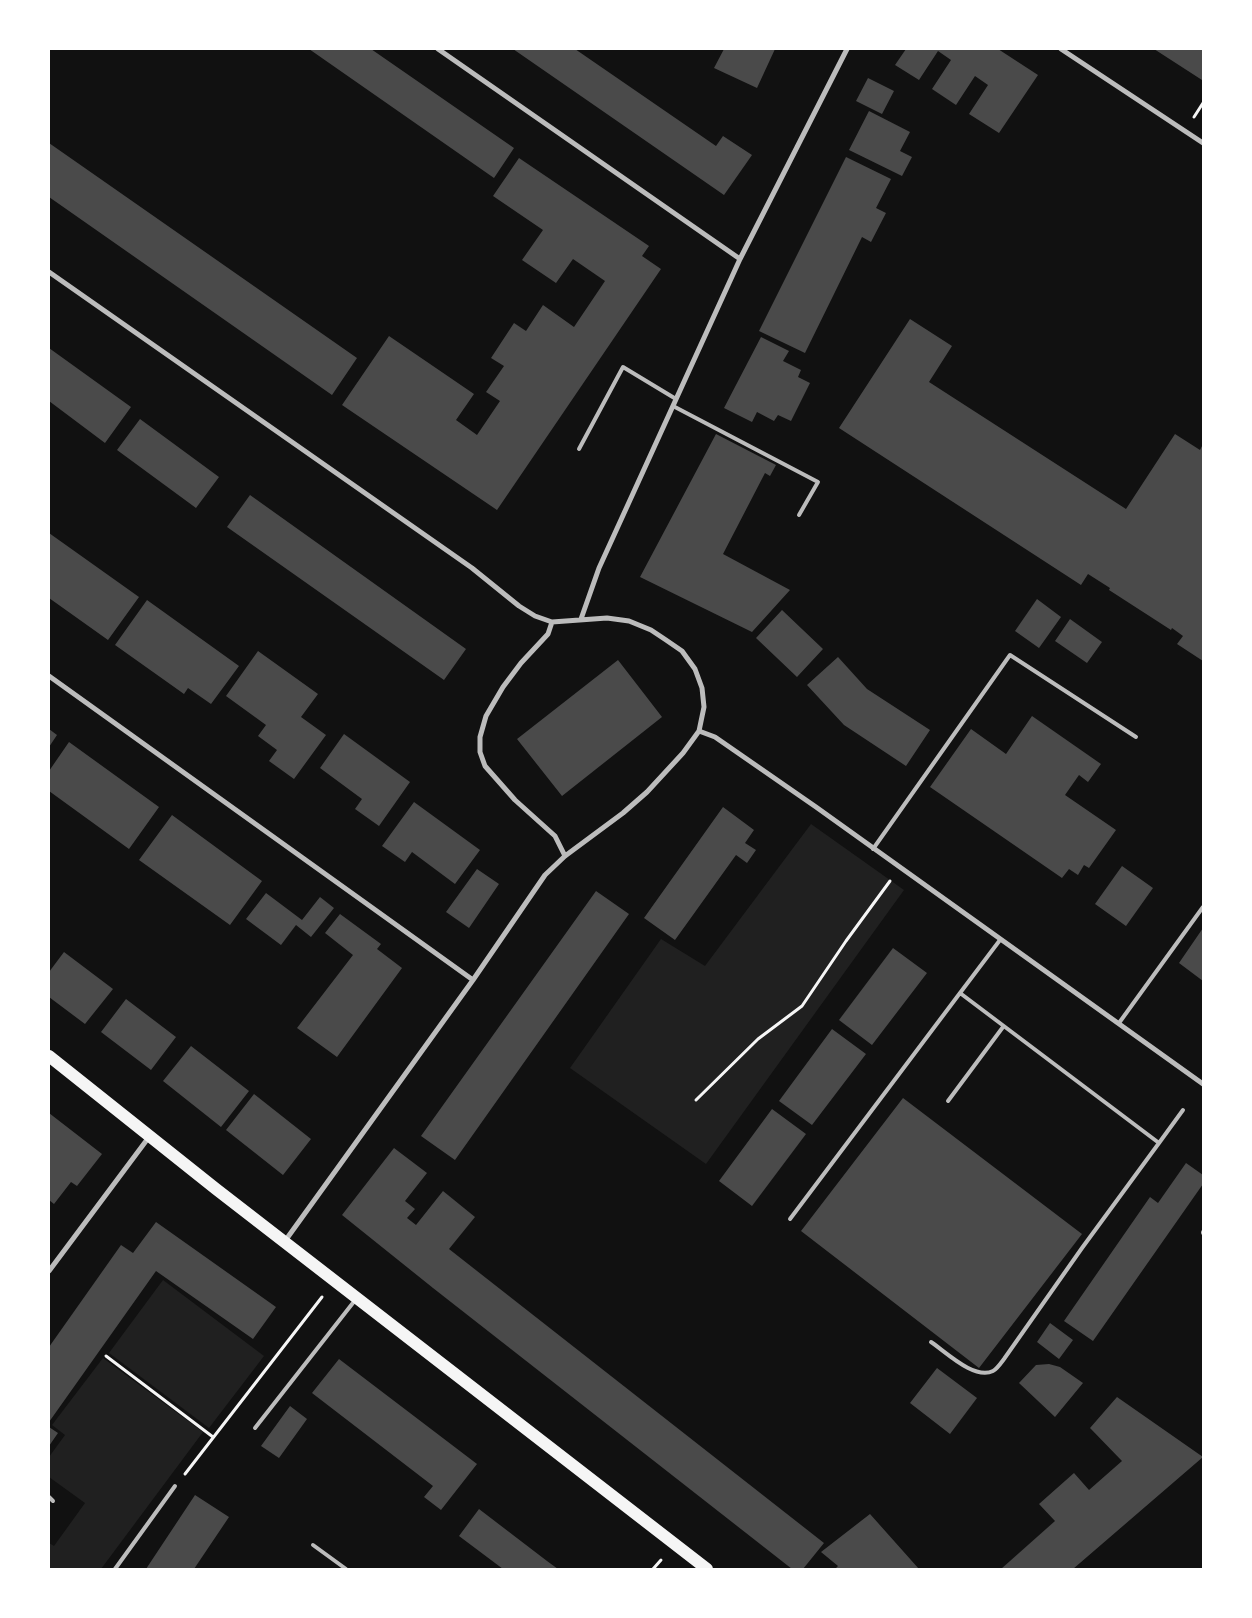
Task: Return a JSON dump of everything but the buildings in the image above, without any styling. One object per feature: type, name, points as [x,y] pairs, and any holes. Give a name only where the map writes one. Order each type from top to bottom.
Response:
[{"type":"main road","points":[[49,1056],[149,1137],[707,1569]]},
{"type":"street","points":[[438,49],[740,259]]},
{"type":"street","points":[[581,619],[598,568],[740,259],[847,49]]},
{"type":"street","points":[[1061,49],[1203,143]]},
{"type":"street","points":[[49,272],[472,568],[519,606],[535,616],[552,622],[607,618],[629,621],[651,630],[682,652],[694,669],[702,688],[704,707],[699,731],[683,753],[623,813],[565,856],[544,875],[473,980],[284,1242]]},
{"type":"street","points":[[552,622],[548,634],[521,663],[503,687],[486,716],[480,737],[480,752],[485,766],[515,800],[556,836],[565,856]]},
{"type":"street","points":[[49,676],[473,980]]},
{"type":"street","points":[[699,731],[715,737],[1203,1084]]},
{"type":"street","points":[[49,1270],[149,1137]]},
{"type":"lane","points":[[579,449],[623,367],[676,399]]},
{"type":"lane","points":[[673,406],[818,482],[799,515]]},
{"type":"lane","points":[[873,849],[1010,654],[1136,737]]},
{"type":"lane","points":[[1119,1023],[1203,907]]},
{"type":"lane","points":[[790,1219],[1000,940]]},
{"type":"lane","points":[[960,993],[1159,1143]]},
{"type":"lane","points":[[948,1101],[1003,1027]]},
{"type":"lane","points":[[931,1342],[966,1367],[979,1373],[994,1371],[1183,1110]]},
{"type":"lane","points":[[254,1428],[358,1298]]},
{"type":"lane","points":[[115,1569],[175,1486]]},
{"type":"lane","points":[[49,1497],[53,1501]]},
{"type":"lane","points":[[313,1545],[346,1569]]},
{"type":"path","points":[[696,1100],[758,1038],[802,1006],[899,868]]},
{"type":"path","points":[[175,1486],[335,1280]]},
{"type":"path","points":[[106,1356],[213,1437]]},
{"type":"shaded area","points":[[811,824],[904,890],[706,1164],[570,1068],[661,939],[705,966]]},
{"type":"shaded area","points":[[163,1280],[264,1356],[209,1428],[109,1353]]},
{"type":"shaded area","points":[[103,1358],[203,1432],[101,1569],[49,1569],[49,1543],[54,1546],[85,1503],[49,1477],[49,1457],[65,1435],[52,1425]]}]
